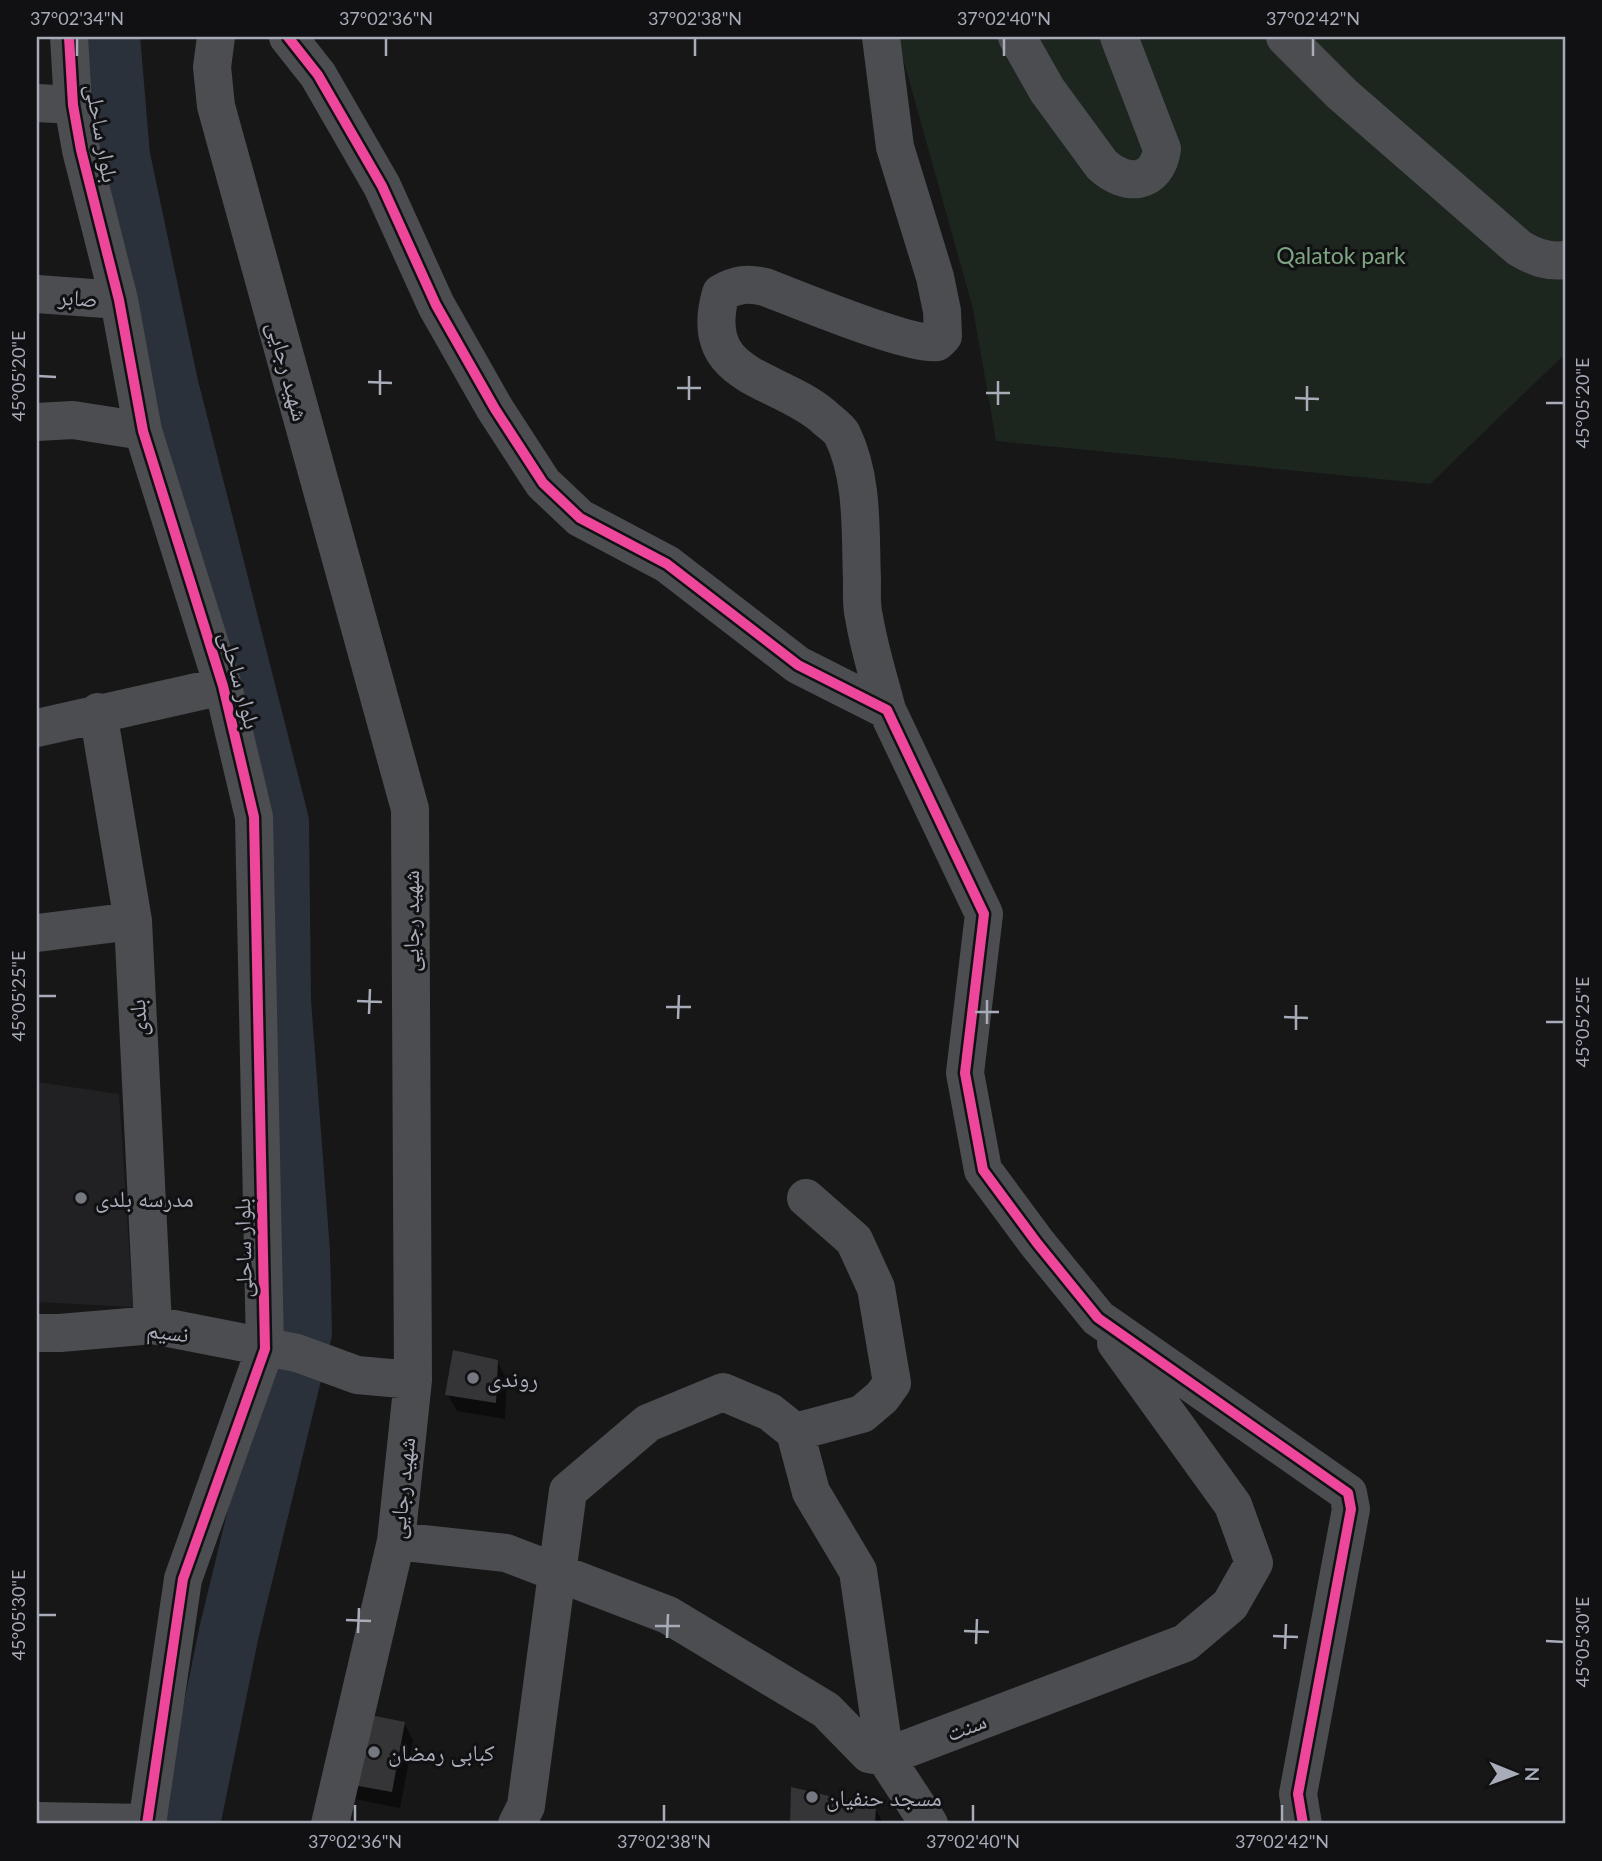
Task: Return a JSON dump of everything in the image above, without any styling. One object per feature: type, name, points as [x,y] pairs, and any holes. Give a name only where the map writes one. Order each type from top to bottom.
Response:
[{"type":"street","name":"بلوار ساحلی","points":[[69,37],[55,104],[81,150],[120,300],[143,431],[223,685],[254,817],[281,1351]]},
{"type":"street","name":"شهید رجایی","points":[[216,37],[212,67],[216,106],[410,809],[413,1380],[397,1541],[330,1824]]},
{"type":"street","points":[[288,37],[318,75],[382,186],[436,305],[495,409],[543,483],[580,518],[667,564],[798,665],[887,710]]},
{"type":"street","points":[[881,37],[895,147],[935,278],[943,311],[943,336],[937,342],[929,344],[888,332],[765,287],[749,284],[734,286],[721,293],[716,311],[718,338],[727,358],[748,375],[808,404],[841,431],[854,466],[859,491],[863,616],[887,710],[984,914],[965,1073],[983,1170],[1037,1243],[1098,1318],[1349,1493],[1351,1509],[1298,1794],[1303,1824]]},
{"type":"street","points":[[1017,37],[1047,90],[1102,165],[1122,179],[1132,180],[1152,173],[1160,163],[1162,149],[1119,37]]},
{"type":"street","points":[[1285,37],[1342,94],[1519,248],[1535,257],[1565,260]]},
{"type":"street","name":"صابر","points":[[37,294],[120,300]]},
{"type":"street","points":[[37,422],[73,420],[143,431]]},
{"type":"street","points":[[37,728],[223,685]]},
{"type":"street","name":"بلدی","points":[[98,712],[132,921],[153,1325]]},
{"type":"street","points":[[37,933],[132,921]]},
{"type":"street","points":[[795,1432],[862,1414],[882,1397],[892,1382],[876,1288],[854,1240],[806,1198]]},
{"type":"street","name":"سنت","points":[[885,1757],[1185,1643],[1230,1605],[1254,1563],[1233,1505],[1098,1318]]},
{"type":"street","name":"نسیم","points":[[37,1333],[153,1325],[281,1351],[356,1375],[413,1380]]},
{"type":"street","points":[[37,1821],[147,1823],[183,1579],[281,1351]]},
{"type":"street","points":[[517,1824],[526,1805],[568,1490],[648,1423],[723,1392],[770,1412],[795,1432],[811,1492],[858,1571],[885,1757],[929,1824]]},
{"type":"street","points":[[397,1541],[506,1553],[668,1615],[826,1710],[869,1754],[885,1757]]},
{"type":"shaded area","name":"مدرسه بلدی","points":[[37,1082],[119,1094],[133,1307],[37,1302]]},
{"type":"green space","name":"Qalatok park","points":[[897,37],[1565,37],[1565,354],[1430,484],[996,441],[973,309]]},
{"type":"building","name":"روندی","points":[[453,1350],[498,1360],[496,1403],[445,1395]]},
{"type":"building","name":"کبابی رمضان","points":[[356,1712],[405,1722],[392,1792],[342,1783]]},
{"type":"building","name":"مسجد حنفیان","points":[[791,1787],[876,1807],[875,1824],[790,1824]]},
{"type":"waterway","points":[[110,37],[120,156],[168,384],[279,822],[281,1001],[300,1252],[302,1332],[229,1632],[190,1824]]},
{"type":"cycle path","points":[[69,37],[73,105],[81,150],[119,300],[143,431],[223,686],[254,817],[265,1349],[183,1579],[147,1824]]},
{"type":"cycle path","points":[[288,37],[318,75],[382,186],[436,305],[495,409],[543,483],[580,518],[667,564],[798,665],[887,710],[984,914],[965,1073],[983,1170],[1037,1243],[1098,1318],[1348,1493],[1351,1509],[1298,1794],[1303,1824]]},
{"type":"place","name":"مدرسه بلدی","points":[[81,1198]]},
{"type":"place","name":"روندی","points":[[473,1378]]},
{"type":"place","name":"کبابی رمضان","points":[[374,1752]]},
{"type":"place","name":"مسجد حنفیان","points":[[812,1797]]}]
